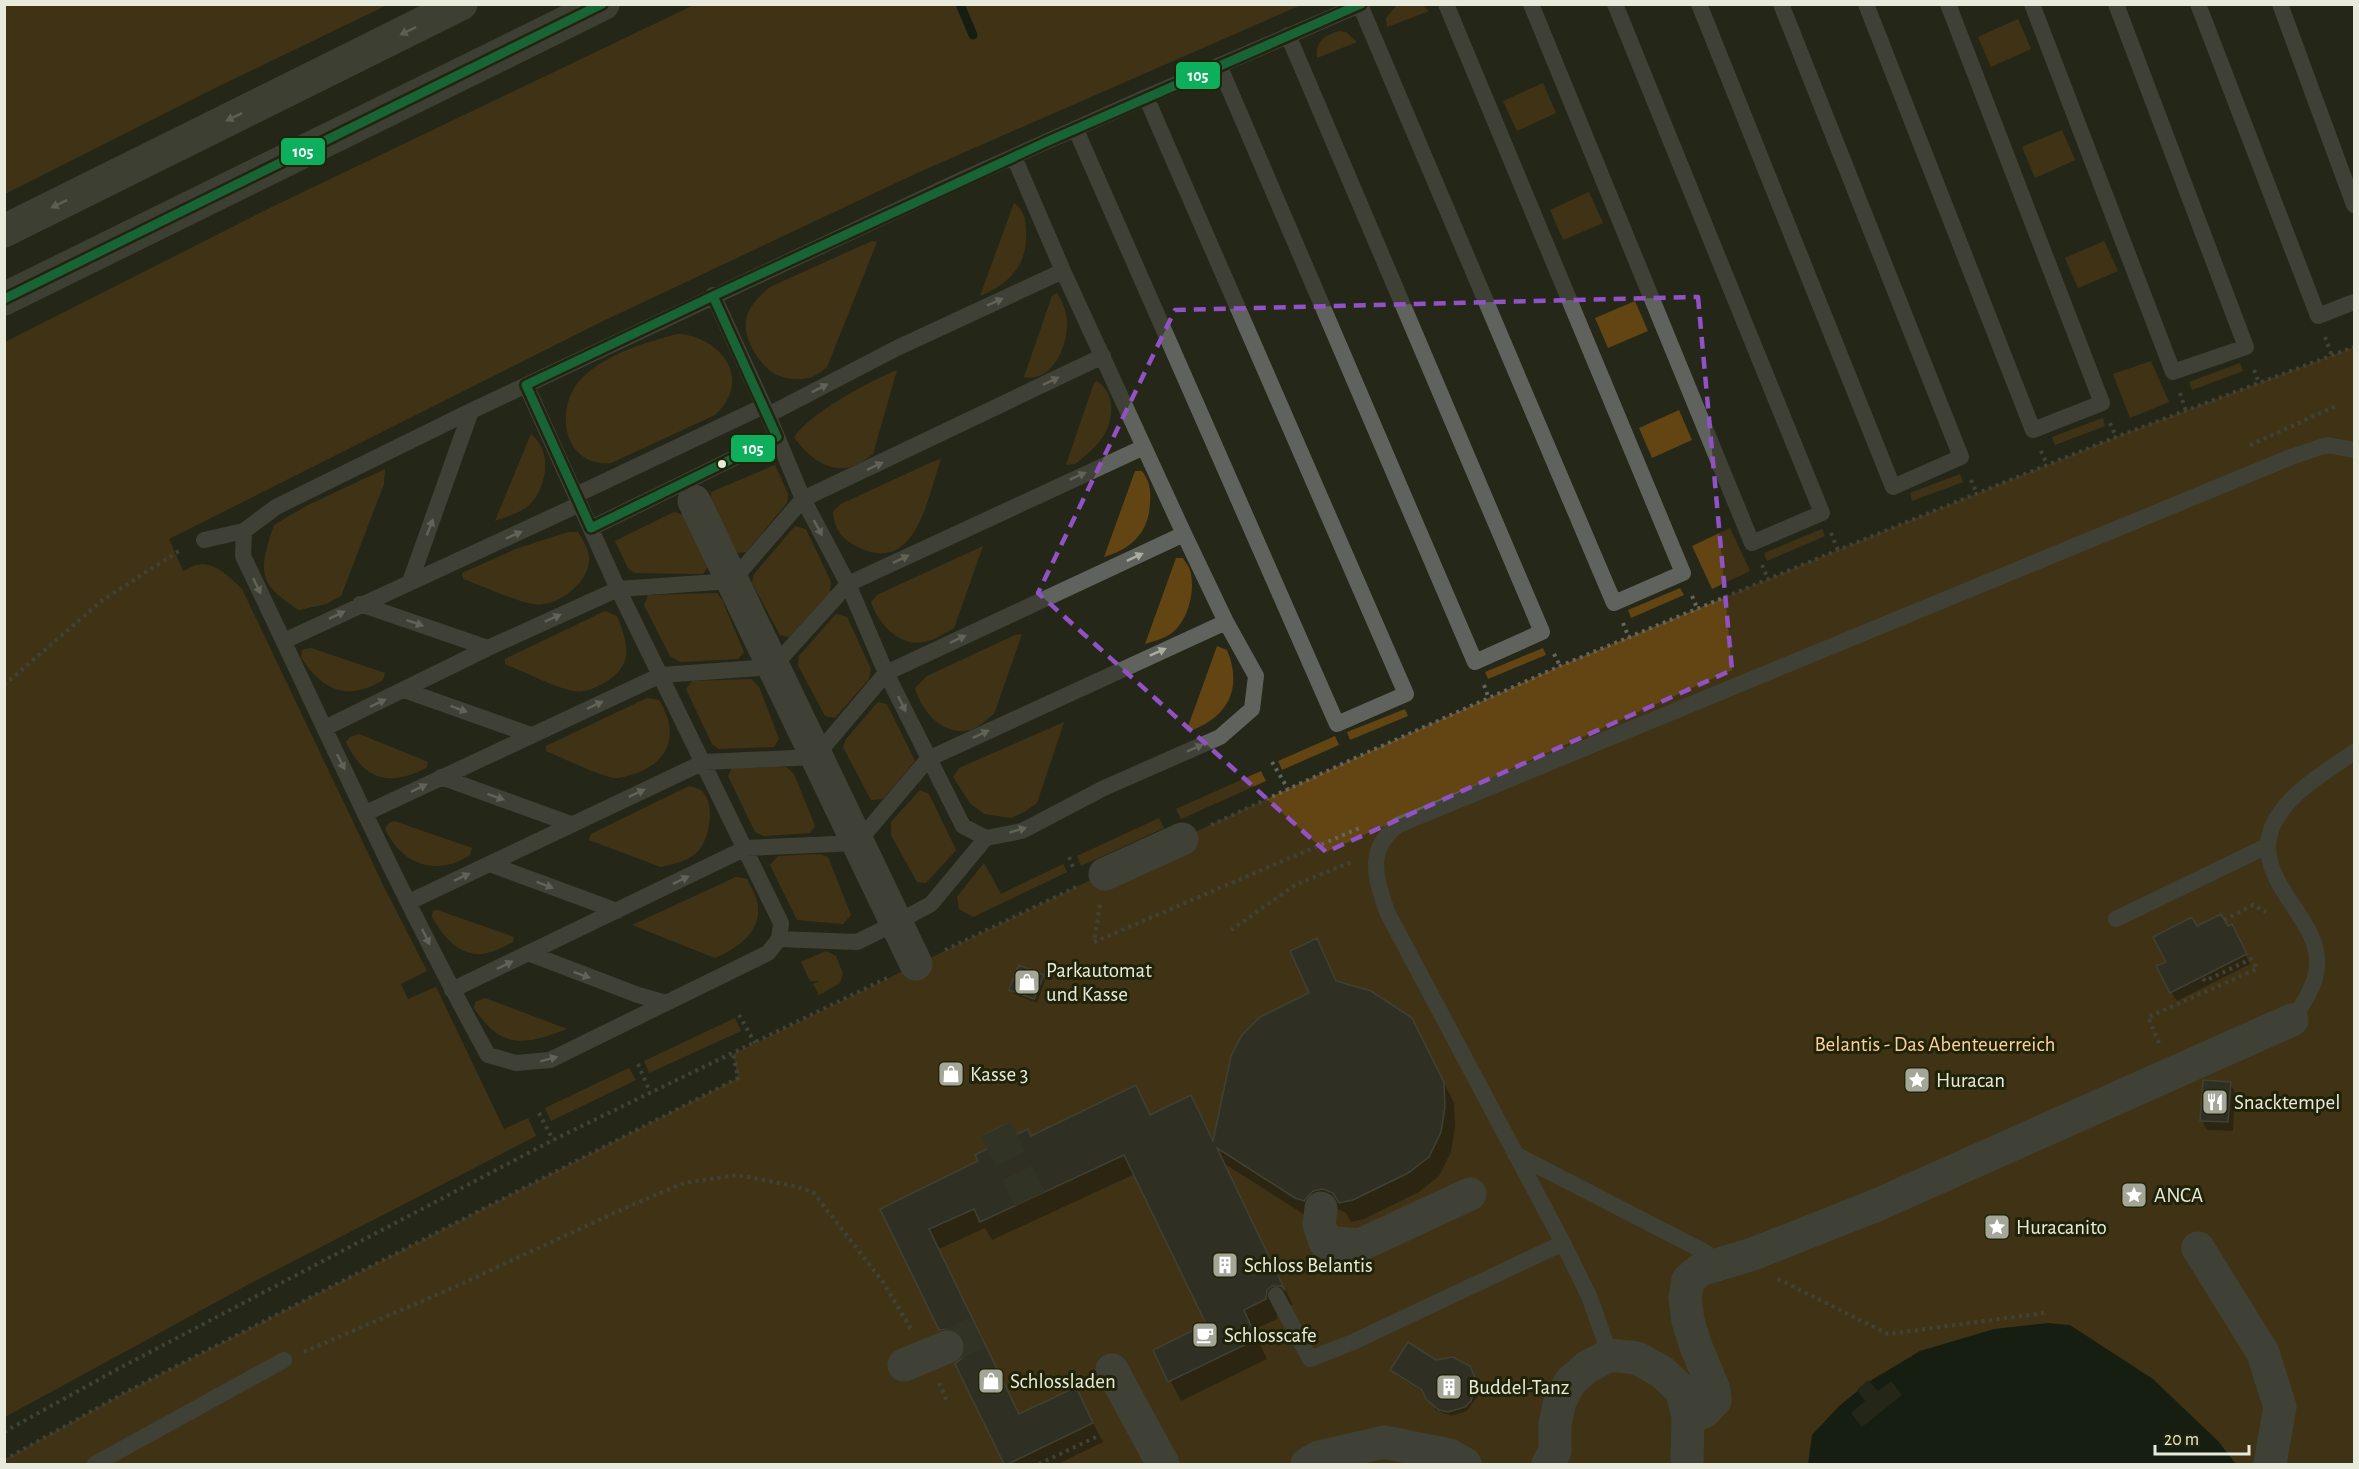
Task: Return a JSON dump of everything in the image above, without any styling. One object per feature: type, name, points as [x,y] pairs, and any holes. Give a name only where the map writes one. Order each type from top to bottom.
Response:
[{"type":"highway","points":[[4,231],[461,4]]},
{"type":"highway","points":[[4,300],[603,4]]},
{"type":"street","points":[[694,501],[916,964]]},
{"type":"street","points":[[1105,874],[1182,839]]},
{"type":"street","points":[[1688,1417],[1704,1412],[1714,1400],[1714,1390],[1688,1321],[1685,1298],[1688,1280],[1700,1270],[1753,1254],[1877,1205],[2292,1020]]},
{"type":"street","points":[[1321,1208],[1319,1224],[1325,1242],[1360,1245],[1470,1194]]},
{"type":"street","points":[[2198,1248],[2263,1353],[2280,1407],[2270,1464]]},
{"type":"street","points":[[1548,1464],[1555,1452],[1555,1424],[1560,1401],[1570,1382],[1587,1366],[1610,1355],[1637,1358],[1662,1372],[1682,1391],[1688,1417],[1687,1464]]},
{"type":"street","points":[[1112,1370],[1163,1464]]},
{"type":"street","points":[[1306,1464],[1319,1457],[1384,1442],[1449,1455],[1465,1464]]},
{"type":"lane","points":[[204,540],[244,531],[276,507],[471,411],[960,180],[1219,65],[1361,5],[1614,603],[1683,573],[1446,4]]},
{"type":"lane","points":[[1532,4],[1752,543],[1822,513],[1615,4]]},
{"type":"lane","points":[[1699,4],[1893,487],[1961,457],[1781,4]]},
{"type":"lane","points":[[1866,4],[2033,430],[2102,404],[1948,4]]},
{"type":"lane","points":[[2032,4],[2173,372],[2246,347],[2116,4]]},
{"type":"lane","points":[[2198,4],[2318,316],[2355,302]]},
{"type":"lane","points":[[2280,4],[2355,205]]},
{"type":"lane","points":[[1219,65],[1475,662],[1542,632],[1288,35]]},
{"type":"lane","points":[[1076,129],[1336,724],[1406,694],[1146,97]]},
{"type":"lane","points":[[713,295],[803,499],[848,584],[886,673],[963,826],[986,838],[1022,831],[1104,788],[1220,736],[1252,710],[1256,675],[1226,622],[1184,534],[1063,271],[1014,157]]},
{"type":"lane","points":[[284,640],[1063,271]]},
{"type":"lane","points":[[325,728],[488,648],[618,589],[732,580],[803,499],[1103,356]]},
{"type":"lane","points":[[244,531],[243,556],[452,990],[488,1055],[516,1064],[550,1060],[768,953],[779,939],[781,923],[618,589],[526,385]]},
{"type":"lane","points":[[410,582],[471,411]]},
{"type":"lane","points":[[591,528],[777,437]]},
{"type":"lane","points":[[1610,1355],[1589,1296],[1563,1243],[1387,912],[1377,880],[1377,852],[1384,836],[1398,825],[2269,466],[2327,446],[2355,450]]},
{"type":"lane","points":[[366,813],[661,675],[773,667],[848,584],[1144,447]]},
{"type":"lane","points":[[409,902],[704,762],[815,757],[886,673],[1184,534]]},
{"type":"lane","points":[[360,604],[488,648]]},
{"type":"lane","points":[[452,990],[746,848],[857,843],[928,759],[1226,622]]},
{"type":"lane","points":[[404,690],[531,735]]},
{"type":"lane","points":[[2292,1020],[2313,984],[2318,967],[2317,954],[2312,939],[2276,878],[2267,846],[2270,832],[2280,813],[2319,777],[2355,752]]},
{"type":"lane","points":[[441,777],[571,824]]},
{"type":"lane","points":[[779,939],[857,942],[896,923],[931,904],[986,838]]},
{"type":"lane","points":[[2116,919],[2267,846]]},
{"type":"lane","points":[[490,864],[617,911]]},
{"type":"lane","points":[[528,953],[638,995],[666,1003]]},
{"type":"lane","points":[[1515,1154],[1703,1251],[1720,1263]]},
{"type":"lane","points":[[1276,1295],[1310,1359],[1353,1342],[1563,1243]]},
{"type":"lane","points":[[95,1464],[284,1360]]},
{"type":"path","points":[[1182,839],[1560,666],[2116,437],[2355,347]]},
{"type":"path","points":[[4,685],[104,599],[175,553],[204,540]]},
{"type":"path","points":[[1272,762],[1287,789]]},
{"type":"path","points":[[1231,930],[1295,885],[1377,852]]},
{"type":"path","points":[[995,926],[1105,874]]},
{"type":"path","points":[[2224,920],[2253,905],[2264,909],[2268,914]]},
{"type":"path","points":[[2172,1074],[2148,1017],[2257,969],[2251,958],[2205,981],[2202,977]]},
{"type":"path","points":[[4,1432],[116,1370],[553,1140],[837,1003]]},
{"type":"path","points":[[739,1015],[755,1043]]},
{"type":"path","points":[[4,1460],[126,1392],[738,1077],[733,1054]]},
{"type":"path","points":[[638,1064],[650,1092]]},
{"type":"path","points":[[539,1113],[553,1140]]},
{"type":"path","points":[[284,1360],[459,1285],[684,1183],[737,1175],[790,1185],[813,1192],[883,1282],[926,1355],[947,1401]]},
{"type":"path","points":[[1753,1254],[1761,1270],[1888,1334],[2044,1313]]},
{"type":"path","points":[[1039,1464],[1098,1436]]},
{"type":"highlighted area","points":[[1698,297],[1732,670],[1326,852],[1038,593],[1175,310]]},
{"type":"green space","points":[[4,5],[387,5],[215,88],[5,194]]},
{"type":"green space","points":[[694,5],[1301,5],[917,173],[601,322],[169,539],[183,571],[203,564],[216,567],[242,589],[384,887],[427,971],[401,984],[408,999],[436,987],[504,1129],[528,1118],[536,1136],[251,1283],[5,1417],[5,342],[274,206]]},
{"type":"green space","points":[[1397,5],[1422,5],[1429,11],[1387,27],[1386,18]]},
{"type":"green space","points":[[2018,19],[2031,49],[1991,67],[1978,37]]},
{"type":"green space","points":[[1339,31],[1346,32],[1357,42],[1317,58],[1319,43]]},
{"type":"green space","points":[[1543,83],[1556,113],[1517,131],[1503,101]]},
{"type":"green space","points":[[2062,130],[2075,160],[2035,178],[2022,147]]},
{"type":"green space","points":[[1589,192],[1603,223],[1563,240],[1550,210]]},
{"type":"green space","points":[[1014,203],[1025,219],[1024,254],[1015,272],[1008,279],[1000,286],[980,296]]},
{"type":"green space","points":[[872,241],[877,242],[827,367],[814,376],[802,379],[786,378],[772,372],[757,356],[747,334],[746,320],[755,302],[770,287]]},
{"type":"green space","points":[[2104,241],[2118,271],[2078,288],[2065,258]]},
{"type":"green space","points":[[1057,293],[1067,321],[1061,353],[1056,362],[1042,375],[1024,377],[1052,296]]},
{"type":"green space","points":[[1635,301],[1648,331],[1608,348],[1595,318]]},
{"type":"green space","points":[[678,334],[708,343],[727,362],[732,375],[731,388],[726,402],[715,415],[611,463],[595,462],[582,456],[573,446],[566,419],[573,390],[582,378],[614,356],[640,345]]},
{"type":"green space","name":"Belantis - Das Abenteuerreich","points":[[2354,347],[2354,1464],[5,1464],[4,1460],[126,1392],[738,1078],[733,1054],[1080,885],[1560,666],[2116,437]]},
{"type":"green space","points":[[2151,361],[2169,402],[2130,418],[2113,374]]},
{"type":"green space","points":[[2240,363],[2243,371],[2192,390],[2189,382]]},
{"type":"green space","points":[[897,370],[873,454],[863,461],[844,468],[835,468],[811,456],[794,437],[827,408]]},
{"type":"green space","points":[[1097,381],[1110,398],[1109,424],[1101,439],[1089,452],[1075,464],[1066,465],[1094,383]]},
{"type":"green space","points":[[1679,410],[1692,440],[1652,458],[1639,428]]},
{"type":"green space","points":[[2103,418],[2105,426],[2055,445],[2052,437]]},
{"type":"green space","points":[[531,434],[538,442],[545,460],[542,485],[529,505],[513,515],[495,521]]},
{"type":"green space","points":[[941,459],[924,512],[906,542],[893,551],[878,553],[858,547],[840,533],[833,512],[841,504]]},
{"type":"green space","points":[[775,465],[788,494],[787,503],[746,552],[736,553],[711,499],[711,492]]},
{"type":"green space","points":[[385,469],[384,484],[341,596],[326,604],[299,610],[275,592],[265,574],[266,553],[274,525],[306,506]]},
{"type":"green space","points":[[1135,471],[1142,471],[1149,486],[1150,503],[1146,523],[1137,538],[1130,544],[1104,557]]},
{"type":"green space","points":[[1960,474],[1963,482],[1912,501],[1910,493]]},
{"type":"green space","points":[[674,512],[683,515],[708,567],[703,574],[634,573],[628,568],[615,541]]},
{"type":"green space","points":[[795,526],[806,529],[831,582],[830,592],[789,637],[780,635],[752,583],[754,574]]},
{"type":"green space","points":[[1730,528],[1750,571],[1712,589],[1692,546]]},
{"type":"green space","points":[[1822,529],[1825,536],[1767,561],[1764,553]]},
{"type":"green space","points":[[568,532],[578,532],[582,538],[589,557],[588,566],[579,584],[553,602],[534,604],[526,602],[463,579],[462,573],[516,549]]},
{"type":"green space","points":[[983,546],[954,628],[932,640],[915,643],[898,637],[884,625],[871,602],[877,595]]},
{"type":"green space","points":[[1176,558],[1183,558],[1192,578],[1191,596],[1186,613],[1178,628],[1172,633],[1145,644]]},
{"type":"green space","points":[[1680,588],[1684,595],[1631,618],[1628,610]]},
{"type":"green space","points":[[717,593],[744,652],[738,659],[680,662],[670,656],[644,605],[648,595]]},
{"type":"green space","points":[[605,611],[617,616],[624,636],[626,653],[621,669],[601,685],[586,691],[574,691],[505,664],[505,659]]},
{"type":"green space","points":[[836,614],[847,617],[871,669],[869,679],[835,718],[825,716],[798,665],[799,656]]},
{"type":"green space","points":[[1022,634],[994,714],[973,729],[960,731],[942,726],[928,713],[915,688],[927,676],[1015,635]]},
{"type":"green space","points":[[1217,646],[1227,650],[1232,665],[1232,690],[1228,702],[1212,720],[1186,732]]},
{"type":"green space","points":[[311,648],[385,673],[383,680],[370,687],[347,691],[327,685],[318,678],[301,657],[302,650]]},
{"type":"green space","points":[[1543,648],[1546,655],[1488,679],[1485,672]]},
{"type":"green space","points":[[751,679],[759,687],[779,739],[774,747],[719,749],[712,744],[686,689],[692,681]]},
{"type":"green space","points":[[647,698],[659,700],[669,723],[670,734],[663,754],[647,769],[616,778],[546,751],[546,746]]},
{"type":"green space","points":[[878,702],[887,704],[915,761],[883,799],[871,800],[843,747],[846,739]]},
{"type":"green space","points":[[1405,709],[1408,716],[1350,740],[1347,732]]},
{"type":"green space","points":[[1064,722],[1037,803],[1011,818],[984,814],[970,803],[953,777],[959,768]]},
{"type":"green space","points":[[359,734],[428,762],[426,768],[413,774],[389,778],[369,772],[353,755],[346,742],[350,737]]},
{"type":"green space","points":[[1335,736],[1339,745],[1282,770],[1278,761]]},
{"type":"green space","points":[[786,767],[794,774],[815,826],[810,833],[764,836],[755,832],[728,776],[732,768]]},
{"type":"green space","points":[[1261,771],[1266,781],[1181,819],[1176,809]]},
{"type":"green space","points":[[689,786],[705,794],[710,811],[710,821],[701,848],[689,858],[661,867],[589,840],[591,834]]},
{"type":"green space","points":[[920,790],[929,794],[956,850],[926,883],[917,882],[891,835],[891,822]]},
{"type":"green space","points":[[1159,818],[1164,828],[1081,866],[1077,856]]},
{"type":"green space","points":[[394,821],[472,848],[470,855],[458,862],[445,865],[421,864],[410,859],[392,841],[385,828]]},
{"type":"green space","points":[[819,854],[828,857],[851,915],[843,924],[797,920],[770,865],[778,856]]},
{"type":"green space","points":[[984,863],[1001,894],[1063,864],[1067,872],[973,917],[959,909],[957,897]]},
{"type":"green space","points":[[736,877],[747,879],[754,892],[757,901],[757,921],[747,937],[732,949],[715,958],[632,925]]},
{"type":"green space","points":[[437,910],[514,937],[513,942],[487,953],[469,953],[454,944],[441,931],[432,917],[433,911]]},
{"type":"green space","points":[[826,951],[836,956],[843,974],[840,983],[819,995],[813,984],[820,981],[810,981],[801,962]]},
{"type":"green space","points":[[485,998],[567,1029],[526,1041],[504,1037],[494,1031],[474,1008],[475,1002]]},
{"type":"green space","points":[[735,1018],[741,1031],[649,1073],[644,1061]]},
{"type":"green space","points":[[629,1068],[636,1080],[551,1121],[545,1108]]},
{"type":"shaded area","points":[[2048,1323],[2070,1325],[2153,1379],[2218,1441],[2236,1464],[1808,1464],[1812,1435],[1839,1406],[1870,1381],[1920,1351],[1994,1329]]},
{"type":"pier","points":[[1868,1380],[1878,1391],[1891,1381],[1902,1395],[1862,1427],[1851,1413],[1865,1401],[1857,1390]]},
{"type":"building","points":[[2221,914],[2228,926],[2232,924],[2247,954],[2170,993],[2156,966],[2166,962],[2153,937],[2192,917],[2197,926]]},
{"type":"building","points":[[1317,938],[1336,981],[1371,991],[1412,1018],[1444,1082],[1445,1107],[1441,1132],[1429,1157],[1408,1173],[1353,1200],[1339,1203],[1333,1193],[1323,1189],[1313,1191],[1304,1201],[1295,1198],[1217,1148],[1285,1290],[1281,1286],[1272,1286],[1267,1290],[1266,1299],[1244,1310],[1257,1339],[1168,1382],[1153,1350],[1206,1324],[1124,1155],[980,1222],[974,1209],[929,1229],[1019,1414],[1076,1387],[1093,1423],[1004,1464],[955,1364],[962,1358],[965,1350],[964,1339],[958,1332],[950,1329],[939,1330],[880,1209],[978,1161],[975,1155],[990,1147],[984,1135],[996,1129],[1010,1123],[1015,1135],[1028,1129],[1031,1136],[1136,1085],[1150,1115],[1191,1095],[1213,1141],[1231,1056],[1242,1035],[1260,1017],[1309,993],[1290,951]]},
{"type":"building","name":"Parkautomat und Kasse","points":[[1019,965],[1044,975],[1034,999],[1009,990]]},
{"type":"building","name":"Snacktempel","points":[[2203,1080],[2231,1082],[2228,1122],[2200,1121]]},
{"type":"building","name":"Buddel-Tanz","points":[[1408,1342],[1436,1360],[1453,1357],[1470,1366],[1477,1383],[1471,1401],[1465,1407],[1448,1412],[1439,1410],[1426,1399],[1422,1390],[1390,1370]]},
{"type":"waterway","points":[[960,4],[973,35]]},
{"type":"tunnel","points":[[996,1129],[1030,1199]]},
{"type":"tunnel","points":[[947,1347],[979,1331]]},
{"type":"transit line","name":"105","points":[[4,299],[602,4]]},
{"type":"transit line","name":"105","points":[[713,296],[1046,142],[1361,4]]},
{"type":"transit line","name":"105","points":[[713,296],[777,437],[591,528],[526,385],[713,296]]},
{"type":"place","name":"Parkautomat und Kasse","points":[[1027,982]]},
{"type":"place","name":"Kasse 3","points":[[951,1074]]},
{"type":"place","name":"Huracan","points":[[1917,1080]]},
{"type":"place","name":"Snacktempel","points":[[2215,1102]]},
{"type":"place","name":"ANCA","points":[[2134,1195]]},
{"type":"place","name":"Huracanito","points":[[1997,1227]]},
{"type":"place","name":"Schloss Belantis","points":[[1225,1265]]},
{"type":"place","name":"Schlosscafe","points":[[1205,1335]]},
{"type":"place","name":"Schlossladen","points":[[991,1381]]},
{"type":"place","name":"Buddel-Tanz","points":[[1449,1387]]}]
